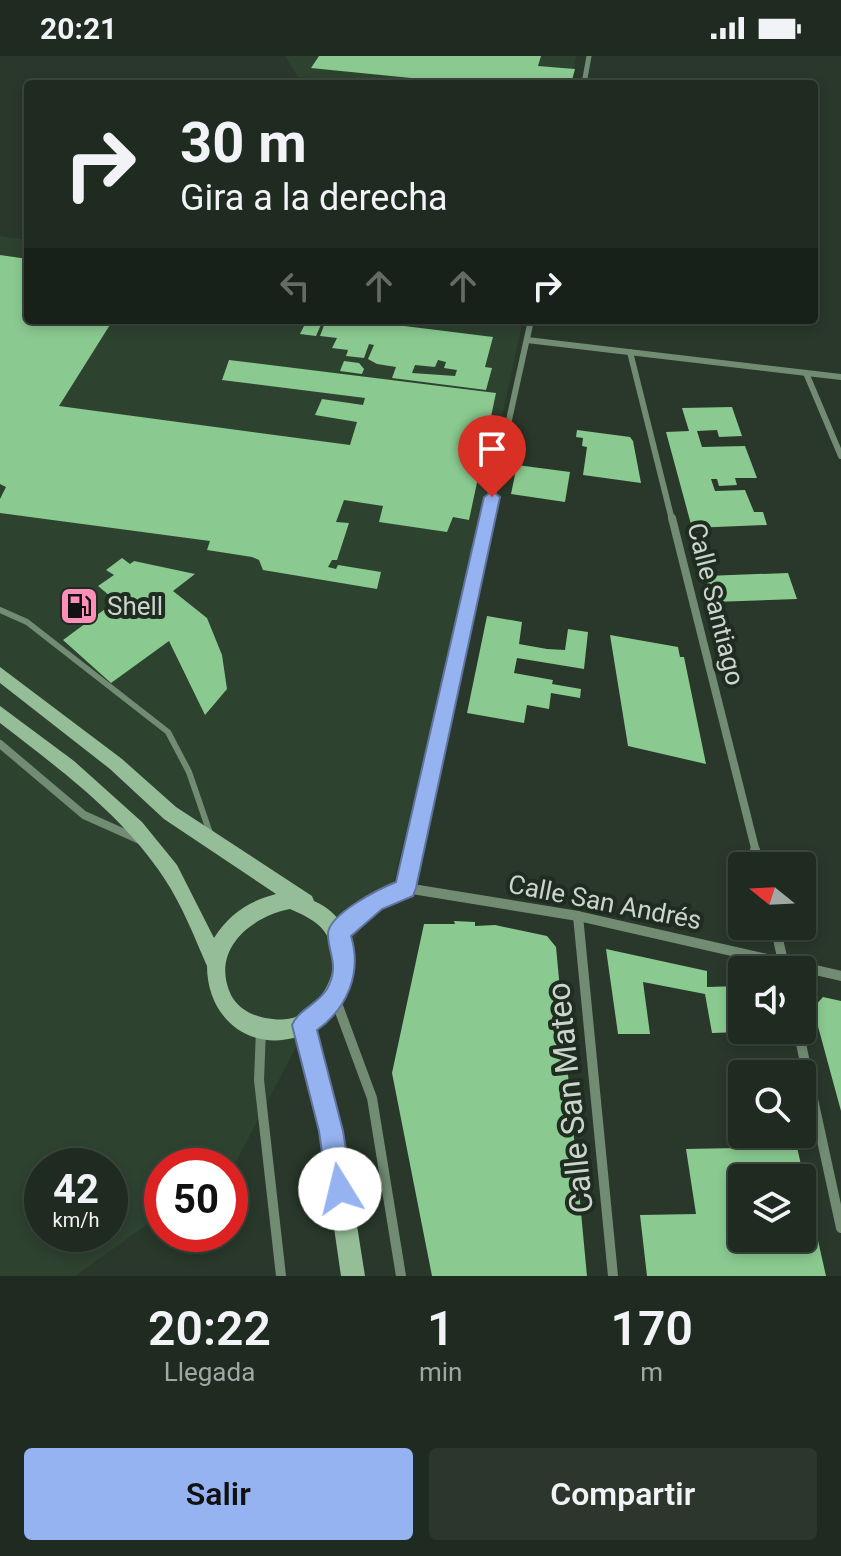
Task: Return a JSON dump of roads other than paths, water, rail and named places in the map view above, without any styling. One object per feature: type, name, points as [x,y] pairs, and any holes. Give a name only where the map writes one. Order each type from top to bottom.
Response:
[{"type":"main road","points":[[0,674],[116,764],[170,813],[326,916],[339,932],[345,953],[343,975],[335,996],[321,1013],[304,1025],[283,1031],[261,1030],[241,1021],[226,1006],[218,987],[216,965],[169,870],[91,786],[0,713]]},
{"type":"main road","points":[[216,965],[227,935],[250,911],[269,902],[290,900],[310,905]]},
{"type":"main road","points":[[304,1025],[331,1131],[353,1276]]},
{"type":"street","points":[[585,80],[589,56]]},
{"type":"street","points":[[339,932],[374,901],[406,888],[530,324]]},
{"type":"street","points":[[527,340],[841,377]]},
{"type":"street","name":"Calle Santiago","points":[[630,352],[755,852]]},
{"type":"street","points":[[806,373],[841,456]]},
{"type":"street","points":[[0,744],[84,815],[146,842]]},
{"type":"street","name":"Calle San Andrés","points":[[406,888],[578,916],[743,956]]},
{"type":"street","name":"Calle San Mateo","points":[[578,916],[613,1276]]},
{"type":"street","name":"Calle San Andrés","points":[[816,972],[841,976]]},
{"type":"street","points":[[335,996],[372,1098],[401,1276]]},
{"type":"street","points":[[261,1030],[259,1080],[281,1276]]},
{"type":"street","points":[[801,1044],[841,1228]]},
{"type":"lane","points":[[0,610],[27,622],[168,732],[189,772],[214,843]]},
{"type":"place","name":"Shell","points":[[79,606]]}]
